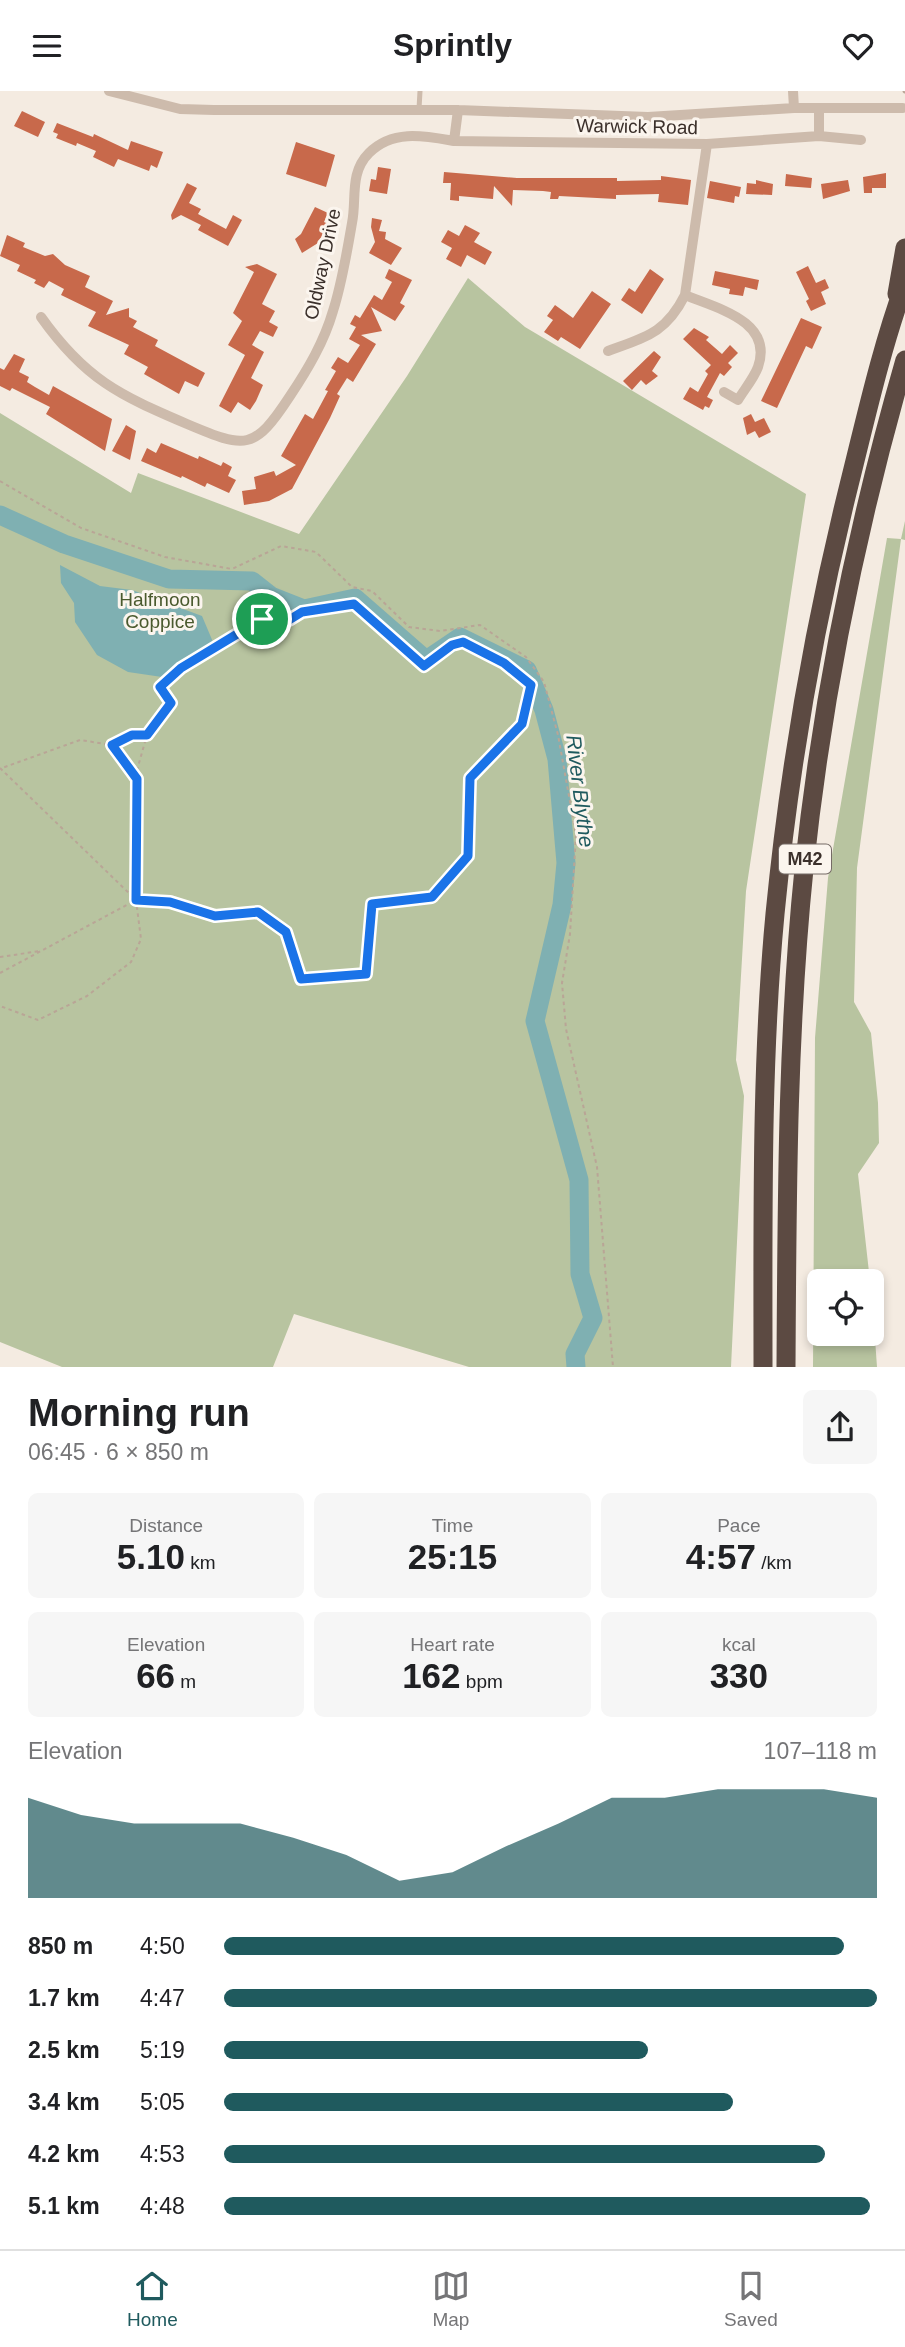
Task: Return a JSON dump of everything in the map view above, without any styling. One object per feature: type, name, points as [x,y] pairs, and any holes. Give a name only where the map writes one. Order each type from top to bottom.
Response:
[{"type":"highway","points":[[894,312],[905,248]]},
{"type":"highway","name":"M42","points":[[763,1367],[765,1113],[775,918],[786,815],[825,584],[883,346],[905,283]]},
{"type":"highway","name":"M42","points":[[786,1367],[788,1107],[804,870],[823,728],[880,448],[905,361]]},
{"type":"highway","points":[[880,448],[905,379]]},
{"type":"street","name":"Warwick Road","points":[[109,91],[180,109],[419,109],[648,117],[794,108],[903,108]]},
{"type":"street","points":[[793,91],[794,108]]},
{"type":"street","points":[[819,109],[819,136]]},
{"type":"street","points":[[454,141],[458,110]]},
{"type":"street","name":"Oldway Drive","points":[[41,317],[64,349],[91,375],[127,398],[223,440],[242,442],[259,437],[275,420],[321,346],[334,310],[353,219],[354,186],[358,170],[368,154],[386,140],[406,136],[454,141]]},
{"type":"street","name":"Warwick Road","points":[[454,141],[707,144],[819,136],[861,140]]},
{"type":"street","points":[[608,351],[665,327],[685,295],[707,144]]},
{"type":"street","points":[[685,295],[739,317],[753,328],[760,347],[758,366],[738,400],[724,392]]},
{"type":"lane","points":[[419,109],[420,91]]},
{"type":"path","points":[[0,481],[81,528],[165,557],[232,569],[281,546],[316,552],[352,587],[372,591],[410,627],[440,631],[480,625],[526,657],[544,683],[558,735],[576,835],[569,934],[562,983],[566,1029],[597,1167],[613,1367]]},
{"type":"path","points":[[0,973],[136,900],[170,902],[215,916],[258,912],[286,932],[301,979],[366,974],[372,904],[432,897],[468,856],[470,778],[522,724],[531,685],[504,663],[463,642],[452,645],[424,666],[354,604],[302,612],[289,620],[262,619],[181,668],[160,687],[171,703],[147,735],[135,777]]},
{"type":"path","points":[[136,900],[1,768],[79,740],[112,745],[132,735],[147,735]]},
{"type":"path","points":[[0,1006],[38,1020],[87,996],[131,962],[141,939],[136,900],[137,779],[112,745]]},
{"type":"path","points":[[0,957],[44,950]]},
{"type":"green space","name":"Halfmoon Coppice","points":[[468,278],[525,327],[806,494],[746,891],[736,1060],[744,1096],[731,1367],[469,1367],[294,1314],[273,1367],[62,1367],[0,1342],[0,413],[131,493],[138,473],[299,534],[407,376]]},
{"type":"green space","points":[[905,521],[905,540],[901,539]]},
{"type":"green space","points":[[887,538],[901,539],[857,868],[854,1002],[871,1033],[878,1103],[879,1143],[858,1174],[869,1269],[814,1269],[815,1038],[828,878]]},
{"type":"green space","points":[[813,1346],[876,1346],[877,1367],[813,1367]]},
{"type":"water","points":[[60,565],[100,586],[132,590],[202,616],[213,642],[162,677],[128,672],[97,655],[75,622],[74,603],[61,583]]},
{"type":"building","points":[[22,111],[45,122],[38,137],[14,126]]},
{"type":"building","points":[[57,123],[93,137],[94,134],[128,150],[131,141],[163,152],[157,168],[151,165],[149,171],[118,159],[114,167],[93,157],[96,151],[56,138],[58,134],[53,132]]},
{"type":"building","points":[[296,142],[335,155],[326,187],[286,174]]},
{"type":"building","points":[[378,167],[391,169],[387,194],[369,191],[371,179],[376,180]]},
{"type":"building","points":[[444,172],[517,178],[617,178],[617,181],[661,180],[661,176],[691,180],[688,205],[658,202],[659,194],[616,195],[616,199],[559,196],[558,199],[550,199],[551,192],[513,190],[512,206],[494,186],[493,199],[459,196],[459,201],[450,200],[451,183],[443,183]]},
{"type":"building","points":[[886,173],[886,188],[872,188],[872,193],[864,193],[863,177]]},
{"type":"building","points":[[786,174],[812,178],[811,188],[785,186]]},
{"type":"building","points":[[756,180],[773,184],[772,195],[746,194],[747,183],[756,184]]},
{"type":"building","points":[[848,180],[850,191],[823,199],[821,184]]},
{"type":"building","points":[[710,181],[741,187],[739,197],[735,196],[734,203],[707,198]]},
{"type":"building","points":[[187,183],[197,188],[189,203],[201,209],[198,214],[226,229],[233,215],[242,220],[228,246],[198,230],[201,225],[181,215],[172,220],[171,215]]},
{"type":"building","points":[[315,207],[328,213],[324,222],[328,224],[318,243],[302,253],[295,239],[301,234]]},
{"type":"building","points":[[372,218],[382,220],[379,231],[386,232],[385,239],[402,248],[391,265],[369,253],[375,242],[371,227]]},
{"type":"building","points":[[465,225],[480,233],[474,242],[492,252],[485,265],[467,255],[461,267],[446,259],[452,248],[441,242],[448,230],[459,236]]},
{"type":"building","points":[[7,235],[25,243],[23,247],[45,256],[53,254],[65,265],[90,276],[85,287],[113,301],[106,315],[129,308],[129,317],[137,321],[133,327],[158,340],[155,346],[205,373],[198,387],[185,381],[179,394],[144,374],[148,367],[124,354],[129,345],[88,326],[96,312],[61,295],[64,289],[49,281],[44,288],[34,283],[36,280],[17,271],[20,265],[0,256]]},
{"type":"building","points":[[257,264],[277,274],[262,304],[275,311],[269,322],[278,327],[273,337],[260,331],[252,345],[264,352],[251,378],[263,385],[256,401],[250,410],[238,402],[231,413],[219,406],[245,355],[228,345],[242,321],[233,313],[254,272],[245,267]]},
{"type":"building","points":[[808,266],[816,283],[825,279],[829,288],[821,292],[826,304],[811,311],[806,301],[809,299],[796,272]]},
{"type":"building","points":[[389,269],[412,280],[400,303],[405,306],[395,321],[371,307],[382,331],[361,335],[376,344],[353,382],[347,378],[337,394],[340,396],[330,418],[292,489],[269,501],[244,505],[242,491],[256,489],[254,477],[274,471],[276,476],[296,465],[281,456],[305,414],[313,419],[328,391],[325,390],[336,371],[331,368],[338,357],[348,363],[360,345],[349,339],[356,327],[350,324],[355,315],[360,318],[374,295],[382,300],[392,282],[385,278]]},
{"type":"building","points":[[650,269],[664,279],[642,314],[621,300],[629,288],[635,292]]},
{"type":"building","points":[[715,271],[759,280],[757,290],[745,287],[743,296],[729,294],[730,289],[712,285]]},
{"type":"building","points":[[592,291],[611,304],[580,349],[561,337],[558,341],[544,332],[553,320],[547,316],[555,305],[573,318]]},
{"type":"building","points":[[801,318],[822,327],[812,349],[806,346],[777,408],[761,401]]},
{"type":"building","points":[[694,328],[709,337],[706,340],[722,354],[730,345],[738,353],[728,363],[732,367],[724,376],[720,373],[707,397],[713,400],[709,408],[705,406],[703,410],[683,399],[690,387],[698,392],[708,374],[705,371],[711,365],[683,339]]},
{"type":"building","points":[[654,351],[661,357],[652,371],[658,376],[646,385],[641,380],[632,390],[623,381]]},
{"type":"building","points":[[14,354],[25,359],[19,372],[29,377],[27,382],[49,395],[53,386],[112,419],[105,451],[46,414],[50,407],[12,388],[10,391],[0,386],[0,368],[4,370]]},
{"type":"building","points":[[751,414],[755,422],[764,418],[771,432],[759,438],[755,431],[747,435],[743,418]]},
{"type":"building","points":[[126,425],[136,431],[130,460],[112,451]]},
{"type":"building","points":[[161,443],[198,459],[199,456],[221,466],[223,462],[232,467],[228,476],[236,480],[229,493],[207,483],[205,487],[141,461],[147,448],[156,453]]},
{"type":"waterway","name":"River Blythe","points":[[0,515],[64,544],[169,579],[252,581],[271,596],[304,609],[355,598],[426,660],[460,637],[527,670],[544,710],[557,759],[566,863],[562,905],[535,1021],[579,1180],[580,1274],[593,1318],[575,1354],[576,1367]]},
{"type":"route","points":[[354,604],[378,622],[424,666],[452,645],[463,642],[504,663],[531,685],[522,724],[470,778],[468,856],[432,897],[372,904],[366,974],[301,979],[286,932],[258,912],[215,916],[170,902],[136,900],[137,779],[112,745],[132,735],[147,735],[171,703],[160,687],[181,668],[262,619],[289,620],[302,612],[354,604]]}]
